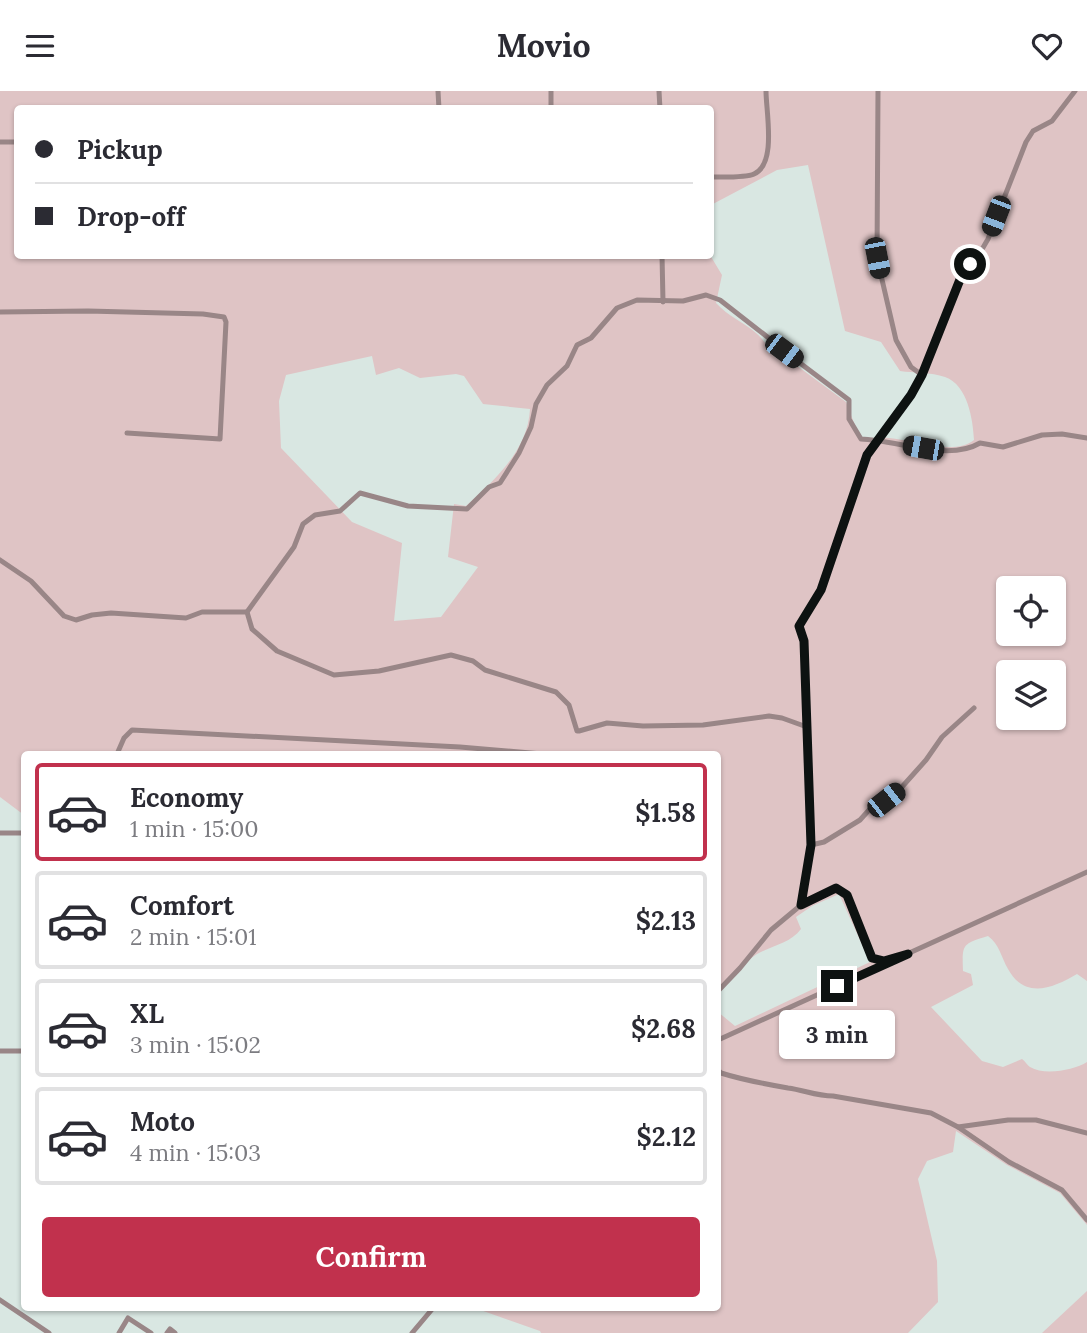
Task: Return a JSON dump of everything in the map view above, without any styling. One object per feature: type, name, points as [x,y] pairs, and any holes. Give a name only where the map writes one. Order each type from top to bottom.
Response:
[{"type":"street","points":[[714,177],[754,174],[765,164],[769,149],[766,91]]},
{"type":"street","points":[[878,91],[877,258],[896,340],[911,367],[922,375]]},
{"type":"street","points":[[801,905],[811,845],[804,641],[799,626],[821,590],[867,455],[911,395],[922,375],[963,272],[977,258],[988,239],[1030,134],[1052,121],[1074,91]]},
{"type":"street","points":[[662,259],[663,302]]},
{"type":"street","points":[[247,612],[294,547],[303,524],[315,515],[340,511],[360,493],[408,506],[467,509],[489,487],[500,483],[531,427],[536,404],[547,385],[567,366],[577,345],[591,338],[617,309],[638,300],[683,301],[706,295],[720,300],[770,339],[771,347],[784,351],[849,400],[849,419],[861,439],[947,452],[970,449],[980,443],[1003,447],[1042,435],[1062,434],[1087,438]]},
{"type":"street","points":[[0,312],[139,313],[224,317],[226,322],[220,439],[127,433]]},
{"type":"street","points":[[0,560],[31,581],[64,616],[76,620],[111,613],[186,618],[202,612],[247,612]]},
{"type":"street","points":[[247,612],[253,629],[277,651],[334,675],[379,671],[451,655],[473,661],[485,670],[555,692],[569,705],[577,731],[607,723],[643,726],[704,725],[769,716],[782,717],[807,726]]},
{"type":"street","points":[[811,845],[824,842],[860,820],[869,810],[901,788],[942,737],[974,708]]},
{"type":"street","points":[[118,751],[124,738],[132,730],[507,751]]},
{"type":"street","points":[[0,833],[21,833]]},
{"type":"street","points":[[721,1039],[1087,872]]},
{"type":"street","points":[[721,988],[771,929],[801,905],[836,888],[847,895],[872,958],[884,961],[908,954]]},
{"type":"street","points":[[0,1052],[21,1051]]},
{"type":"street","points":[[721,1073],[757,1084],[791,1088],[817,1096],[833,1096],[931,1113],[958,1127],[1009,1162],[1062,1190],[1087,1220]]},
{"type":"street","points":[[958,1127],[1008,1120],[1036,1120],[1087,1133]]},
{"type":"street","points":[[0,1300],[49,1333]]},
{"type":"street","points":[[412,1333],[431,1311]]},
{"type":"street","points":[[119,1333],[128,1318],[151,1333]]},
{"type":"street","points":[[167,1333],[170,1329],[175,1333]]},
{"type":"shaded area","points":[[0,91],[1087,91],[1087,981],[1077,974],[1049,987],[1031,988],[1023,985],[1015,979],[998,947],[988,936],[965,946],[963,971],[971,974],[973,985],[931,1007],[982,1061],[1003,1067],[1022,1059],[1030,1067],[1043,1071],[1067,1069],[1087,1062],[1087,1225],[1060,1193],[1007,1165],[956,1131],[953,1152],[927,1161],[918,1179],[937,1261],[938,1302],[908,1333],[541,1333],[483,1311],[721,1311],[721,1014],[735,1026],[870,962],[839,894],[812,906],[796,917],[801,929],[797,934],[752,957],[721,991],[721,751],[21,751],[21,813],[0,797]],"holes":[[[14,105],[714,105],[714,203],[777,170],[808,165],[845,331],[881,342],[900,371],[934,374],[953,381],[964,395],[972,423],[974,440],[966,445],[933,446],[889,438],[861,441],[846,402],[772,349],[756,333],[716,303],[722,275],[712,259],[14,259]],[[372,356],[376,375],[399,368],[420,378],[456,374],[464,376],[483,404],[530,409],[523,438],[508,463],[466,506],[454,504],[448,557],[478,567],[441,617],[394,621],[402,543],[352,522],[281,448],[279,401],[286,375]]]},
{"type":"shaded area","points":[[1087,1291],[1087,1333],[1042,1333]]},
{"type":"route","points":[[837,986],[908,954],[884,961],[872,958],[847,895],[836,888],[801,905],[811,845],[811,803],[804,641],[799,626],[821,590],[831,565],[867,455],[911,395],[922,375],[963,272],[970,264]]}]
